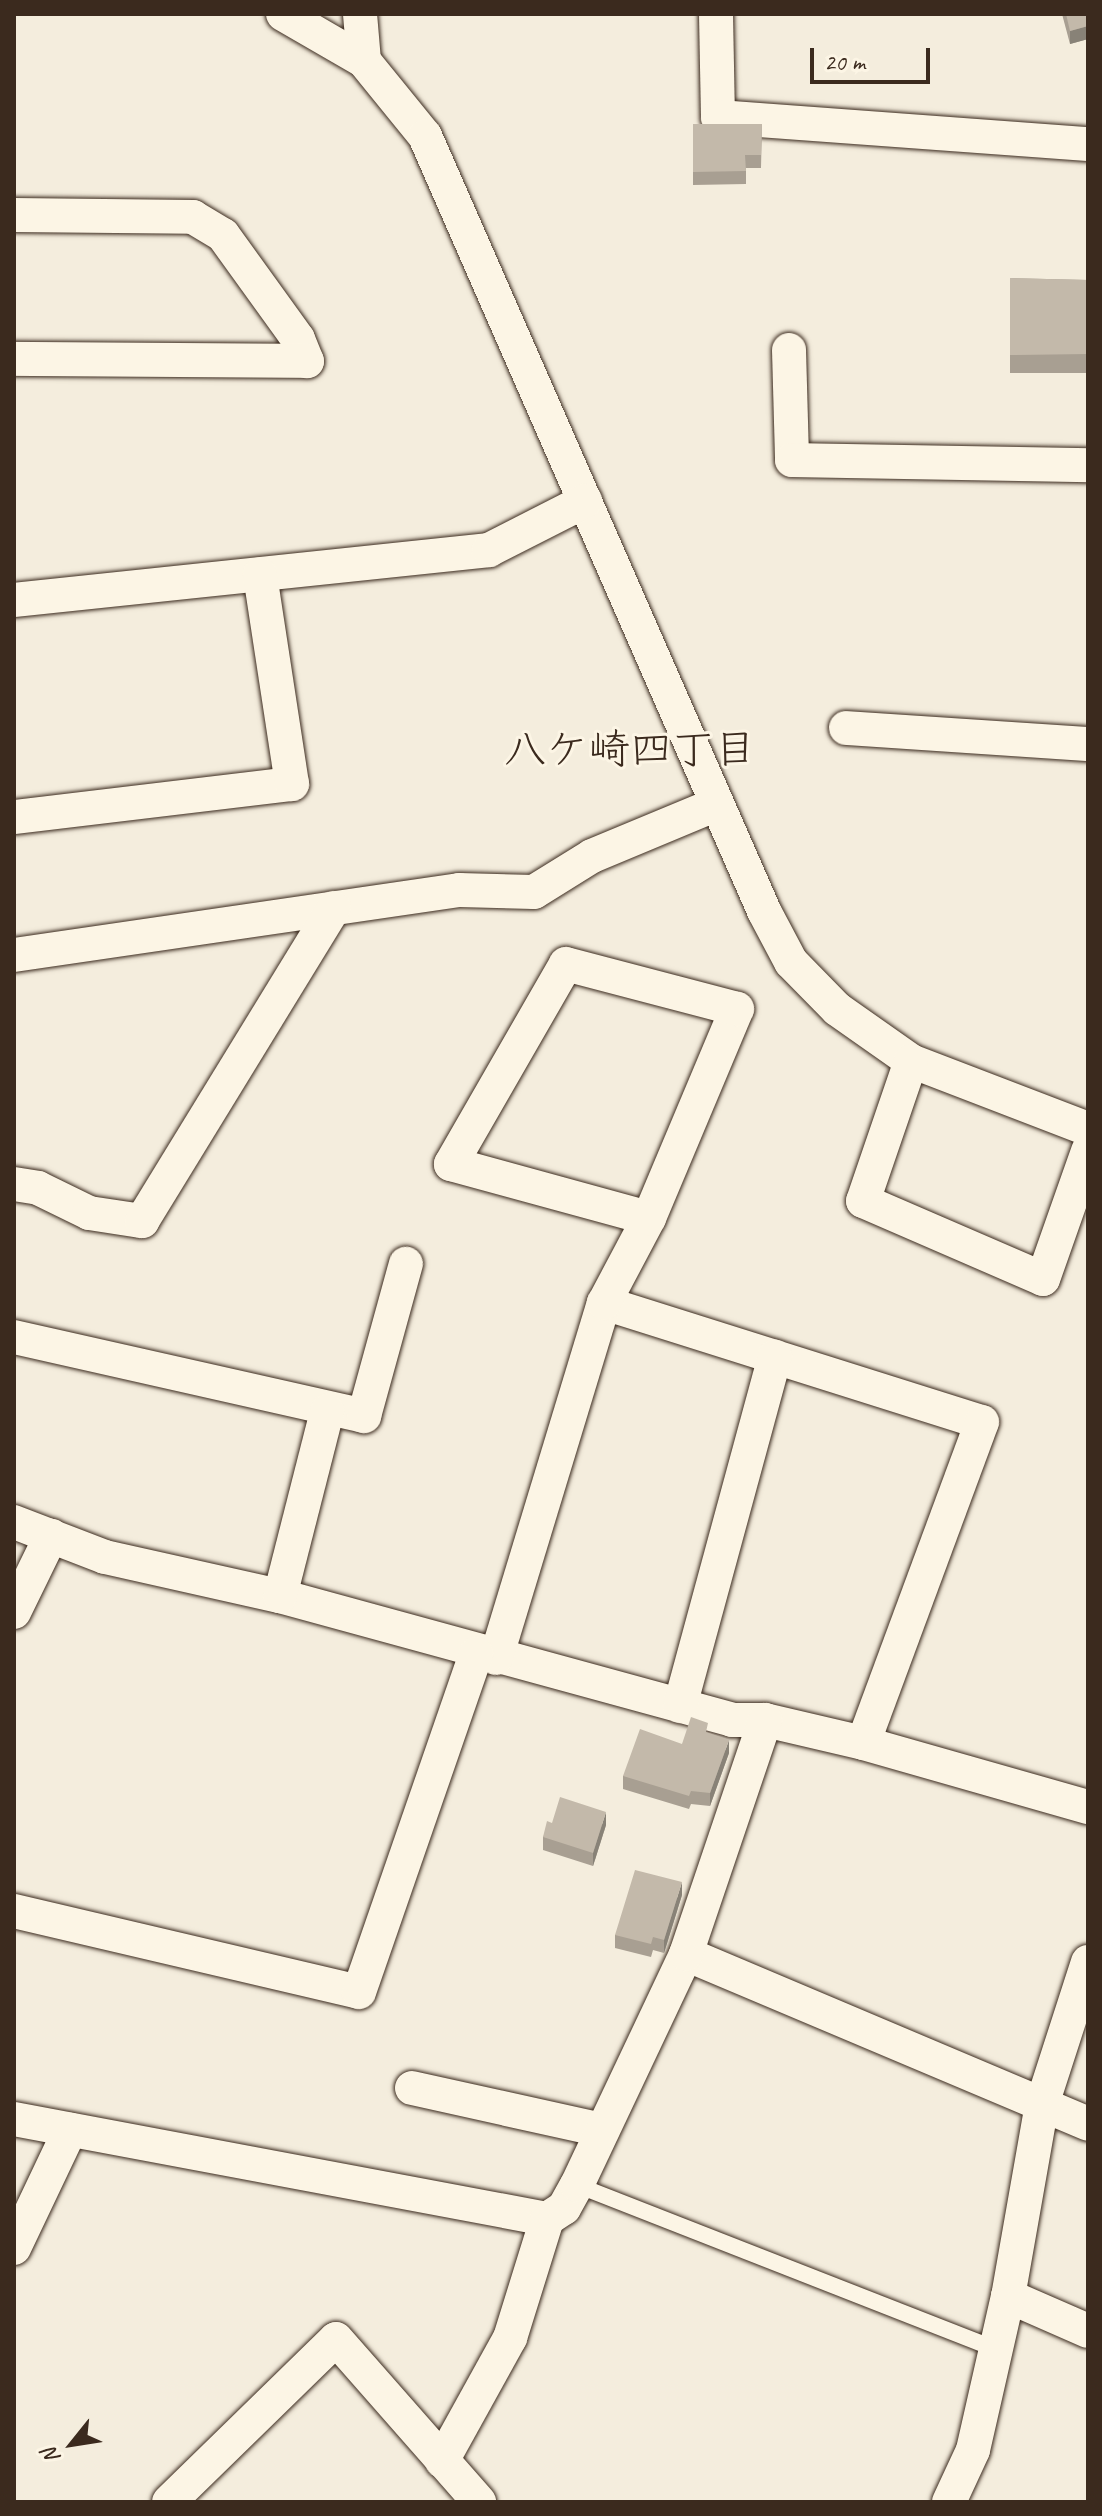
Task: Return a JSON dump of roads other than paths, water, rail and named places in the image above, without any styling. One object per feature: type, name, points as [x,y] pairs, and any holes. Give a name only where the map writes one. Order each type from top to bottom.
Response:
[{"type":"street","points":[[283,14],[364,61],[425,136],[717,804],[791,962],[837,1009],[911,1061],[1088,1129]]},
{"type":"street","points":[[360,14],[364,61]]},
{"type":"street","points":[[716,14],[718,117],[1088,144]]},
{"type":"street","points":[[14,215],[193,217],[223,235],[298,339],[307,361],[14,359]]},
{"type":"street","points":[[789,350],[792,460],[1088,465]]},
{"type":"street","points":[[14,600],[489,550],[585,501]]},
{"type":"street","points":[[14,817],[292,784],[260,574]]},
{"type":"street","points":[[846,728],[1088,744]]},
{"type":"street","points":[[14,955],[459,890],[534,892],[592,856],[717,804]]},
{"type":"street","points":[[14,1184],[38,1188],[89,1213],[142,1221],[334,908]]},
{"type":"street","points":[[14,1911],[359,1992],[486,1656],[604,1303],[649,1218],[737,1009],[566,964],[451,1164],[649,1218]]},
{"type":"street","points":[[911,1061],[863,1201],[1043,1279],[1088,1151]]},
{"type":"street","points":[[14,1337],[327,1411],[364,1416],[406,1264]]},
{"type":"street","points":[[604,1303],[982,1422],[863,1743]]},
{"type":"street","points":[[680,1706],[775,1357]]},
{"type":"street","points":[[280,1596],[327,1411]]},
{"type":"street","points":[[14,1522],[105,1557],[280,1596],[486,1656],[732,1720],[765,1720],[863,1743],[1088,1807]]},
{"type":"street","points":[[14,1612],[51,1536]]},
{"type":"street","points":[[442,2461],[510,2338],[547,2219],[564,2208],[577,2185],[686,1954],[765,1720]]},
{"type":"street","points":[[686,1954],[1088,2124]]},
{"type":"street","points":[[949,2502],[973,2450],[993,2348],[1008,2296],[1042,2104],[1088,1962]]},
{"type":"street","points":[[412,2088],[602,2130]]},
{"type":"street","points":[[14,2119],[547,2219]]},
{"type":"street","points":[[14,2248],[70,2130]]},
{"type":"street","points":[[1008,2296],[1088,2331]]},
{"type":"street","points":[[169,2502],[336,2339],[479,2502]]},
{"type":"lane","points":[[577,2185],[993,2348]]},
{"type":"district","name":"八ケ崎四丁目","points":[[630,750]]}]
